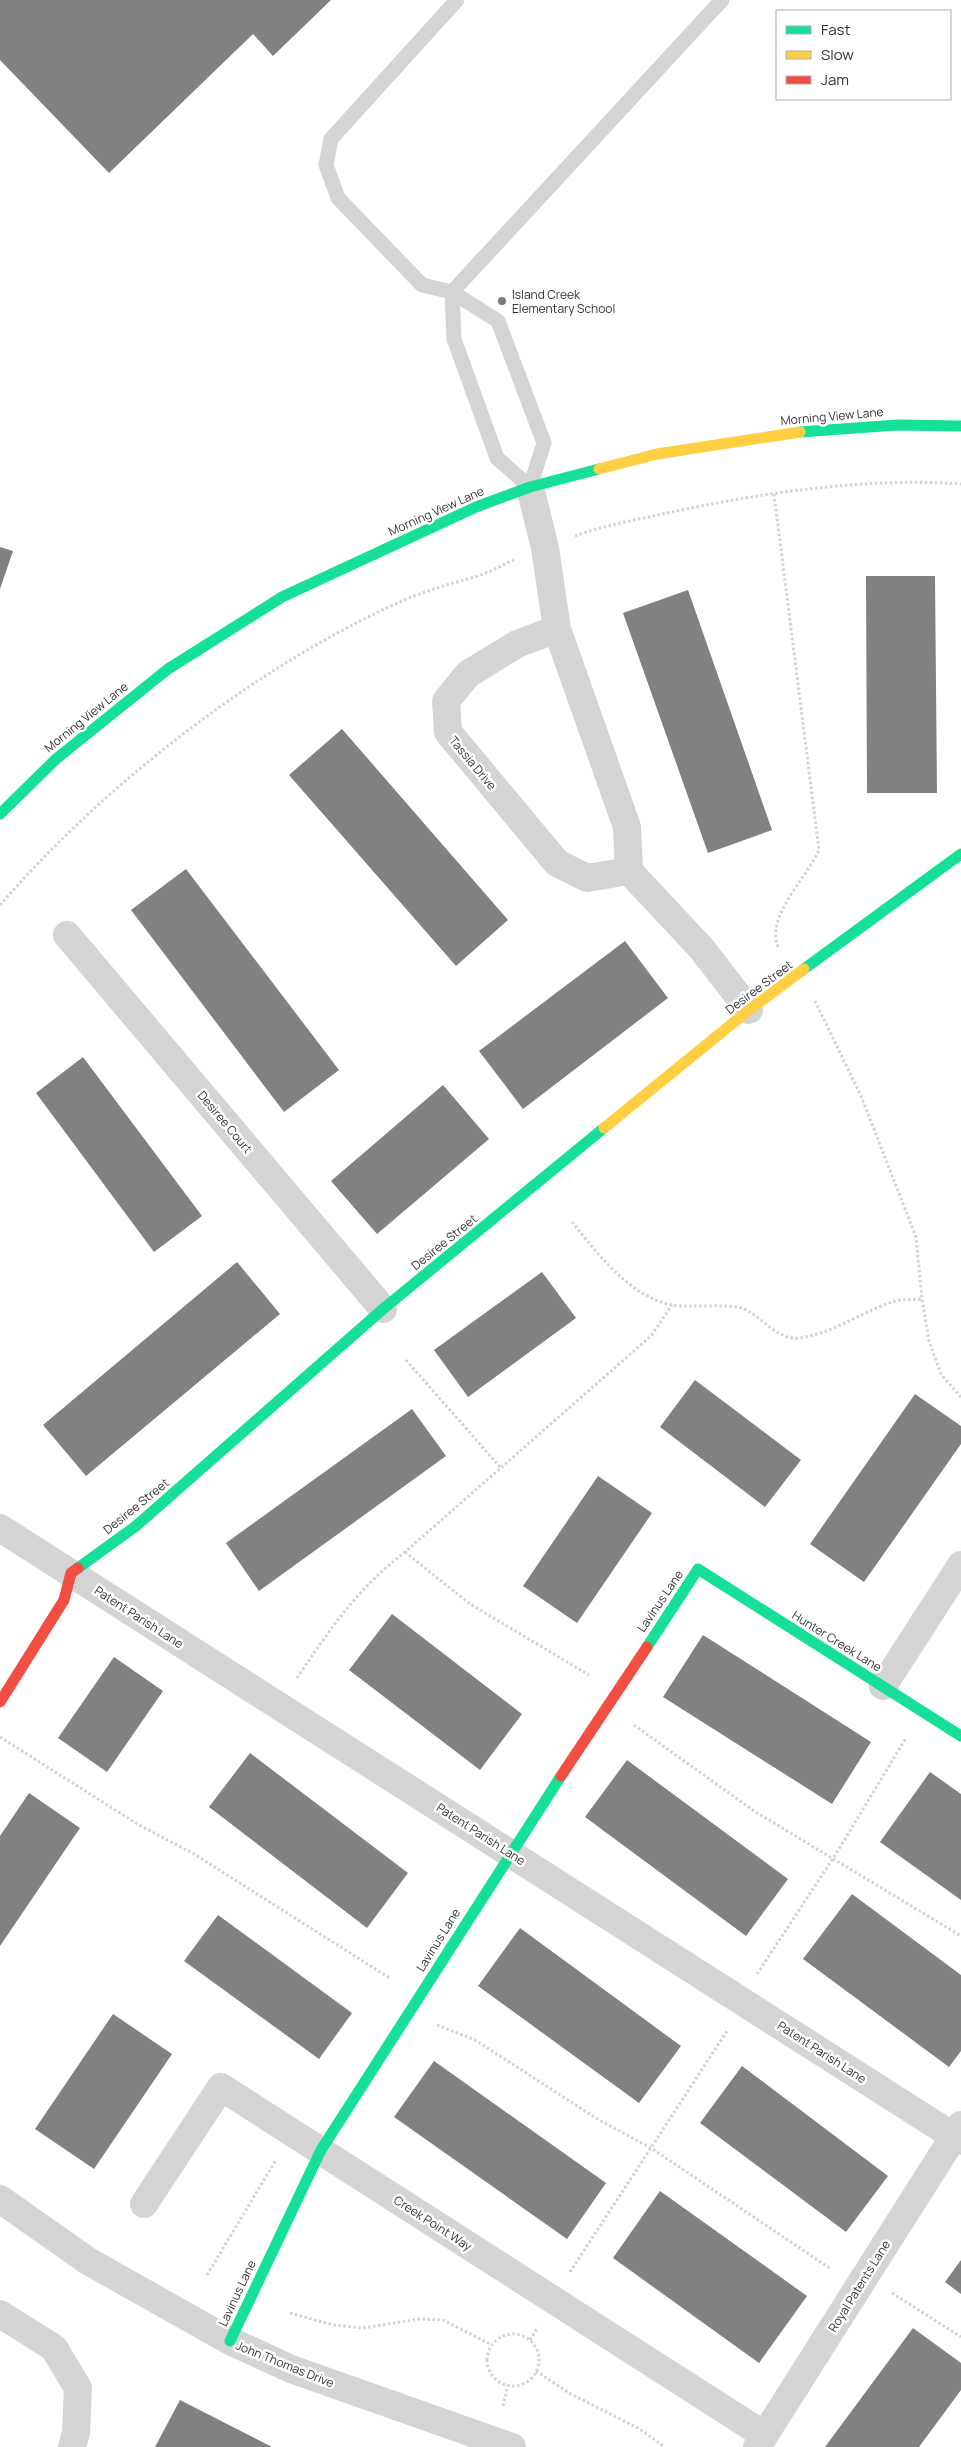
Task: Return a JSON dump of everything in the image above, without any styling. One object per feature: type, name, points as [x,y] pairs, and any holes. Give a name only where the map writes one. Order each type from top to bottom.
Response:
[{"type":"street","name":"Morning View Lane","points":[[0,814],[56,759],[168,668],[282,596],[476,507],[530,487],[657,454],[788,433],[897,425],[961,426]]},
{"type":"street","points":[[530,487],[544,548],[557,629],[627,826],[629,871],[702,948],[749,1010]]},
{"type":"street","name":"Tassia Drive","points":[[557,629],[517,644],[468,674],[446,701],[448,732],[557,863],[587,878],[629,871]]},
{"type":"street","name":"Desiree Street","points":[[71,1573],[136,1526],[383,1309],[749,1010],[961,854]]},
{"type":"street","name":"Desiree Court","points":[[67,935],[383,1309]]},
{"type":"street","name":"Patent Parish Lane","points":[[0,1528],[510,1853],[959,2134]]},
{"type":"street","points":[[883,1686],[961,1564]]},
{"type":"street","name":"Hunter Creek Lane","points":[[698,1569],[961,1736]]},
{"type":"street","name":"Lavinus Lane","points":[[230,2341],[321,2150],[510,1853],[698,1569]]},
{"type":"street","points":[[0,1702],[64,1600],[71,1573]]},
{"type":"street","name":"Creek Point Way","points":[[144,2204],[221,2087],[321,2150],[760,2441]]},
{"type":"street","name":"Royal Patents Lane","points":[[760,2441],[959,2134]]},
{"type":"street","name":"John Thomas Drive","points":[[0,2199],[88,2261],[230,2341],[292,2369],[502,2445]]},
{"type":"street","points":[[0,2314],[54,2348],[78,2388],[76,2433],[72,2447]]},
{"type":"lane","points":[[458,0],[331,140],[326,166],[338,198],[422,285],[452,292],[498,321],[544,443],[530,487],[497,458],[454,339],[452,292],[722,0]]},
{"type":"path","points":[[0,905],[34,865],[103,800],[179,738],[246,689],[308,648],[367,617],[427,591],[492,570],[578,535],[643,519],[711,504],[774,494],[873,485],[961,484]]},
{"type":"path","points":[[774,494],[819,850],[813,864],[793,890],[777,923],[774,940],[780,951]]},
{"type":"path","points":[[812,996],[861,1096],[916,1236],[922,1299],[929,1341],[941,1374],[961,1397]]},
{"type":"path","points":[[572,1222],[605,1262],[627,1282],[652,1297],[672,1305],[743,1308],[784,1337],[799,1338],[835,1328],[896,1301],[922,1299]]},
{"type":"path","points":[[294,1683],[339,1616],[379,1572],[405,1552],[651,1336],[672,1305]]},
{"type":"path","points":[[406,1360],[500,1467]]},
{"type":"path","points":[[405,1552],[470,1604],[589,1675]]},
{"type":"path","points":[[755,1976],[834,1857],[923,1711]]},
{"type":"path","points":[[632,1724],[754,1811],[834,1857],[961,1936]]},
{"type":"path","points":[[0,1737],[139,1825],[194,1854],[393,1981]]},
{"type":"path","points":[[432,2023],[475,2040],[599,2120],[651,2148],[834,2270]]},
{"type":"path","points":[[568,2274],[729,2028]]},
{"type":"path","points":[[207,2275],[277,2159]]},
{"type":"path","points":[[884,2288],[961,2337]]},
{"type":"path","points":[[290,2313],[333,2325],[362,2328],[419,2319],[443,2320],[492,2345]]},
{"type":"path","points":[[505,2335],[522,2336],[530,2340],[538,2354],[536,2371],[524,2384],[508,2385],[493,2377],[489,2369],[488,2353],[492,2345],[505,2335]]},
{"type":"path","points":[[536,2371],[569,2393],[638,2428],[665,2447]]},
{"type":"path","points":[[503,2406],[508,2385]]},
{"type":"building","points":[[0,0],[331,0],[273,56],[253,34],[109,173],[0,60]]},
{"type":"building","points":[[0,547],[13,551],[0,589]]},
{"type":"building","points":[[866,576],[935,576],[937,793],[867,793]]},
{"type":"building","points":[[688,590],[772,830],[708,853],[623,613]]},
{"type":"building","points":[[342,729],[508,920],[456,966],[289,775]]},
{"type":"building","points":[[186,869],[339,1070],[284,1112],[131,910]]},
{"type":"building","points":[[625,941],[668,998],[523,1109],[479,1051]]},
{"type":"building","points":[[83,1057],[202,1216],[154,1252],[36,1093]]},
{"type":"building","points":[[443,1085],[489,1139],[377,1234],[331,1181]]},
{"type":"building","points":[[237,1262],[280,1314],[86,1476],[43,1425]]},
{"type":"building","points":[[542,1272],[576,1318],[468,1397],[434,1350]]},
{"type":"building","points":[[695,1380],[801,1460],[765,1507],[660,1427]]},
{"type":"building","points":[[915,1394],[961,1426],[961,1444],[864,1582],[810,1544]]},
{"type":"building","points":[[412,1409],[446,1456],[259,1591],[226,1543]]},
{"type":"building","points":[[598,1476],[652,1513],[577,1623],[523,1586]]},
{"type":"building","points":[[392,1614],[522,1714],[480,1770],[349,1670]]},
{"type":"building","points":[[703,1635],[871,1742],[832,1804],[663,1697]]},
{"type":"building","points":[[114,1657],[163,1691],[107,1772],[58,1738]]},
{"type":"building","points":[[250,1753],[408,1873],[367,1928],[209,1807]]},
{"type":"building","points":[[627,1760],[788,1879],[746,1936],[585,1817]]},
{"type":"building","points":[[930,1772],[961,1794],[961,1900],[880,1842]]},
{"type":"building","points":[[29,1793],[80,1828],[0,1946],[0,1836]]},
{"type":"building","points":[[852,1894],[961,1975],[961,2051],[949,2067],[803,1959]]},
{"type":"building","points":[[218,1915],[352,2013],[319,2059],[184,1961]]},
{"type":"building","points":[[520,1928],[681,2046],[639,2103],[478,1986]]},
{"type":"building","points":[[113,2014],[172,2054],[94,2169],[35,2129]]},
{"type":"building","points":[[434,2061],[606,2183],[567,2239],[394,2117]]},
{"type":"building","points":[[742,2066],[888,2176],[846,2232],[700,2123]]},
{"type":"building","points":[[660,2191],[807,2296],[759,2363],[613,2258]]},
{"type":"building","points":[[961,2260],[961,2294],[945,2282]]},
{"type":"building","points":[[913,2328],[961,2363],[961,2390],[919,2447],[825,2447]]},
{"type":"building","points":[[180,2400],[272,2447],[155,2447]]},
{"type":"traffic: fast","points":[[800,432],[897,425],[961,426]]},
{"type":"traffic: fast","points":[[0,814],[56,759],[168,669],[282,597],[476,507],[530,487],[599,469]]},
{"type":"traffic: fast","points":[[804,969],[961,854]]},
{"type":"traffic: fast","points":[[78,1568],[136,1526],[383,1309],[604,1128]]},
{"type":"traffic: fast","points":[[647,1647],[698,1569],[961,1736]]},
{"type":"traffic: fast","points":[[230,2341],[321,2150],[561,1776]]},
{"type":"traffic: slow","points":[[599,469],[657,454],[800,432]]},
{"type":"traffic: slow","points":[[604,1128],[749,1010],[804,969]]},
{"type":"traffic: jam","points":[[0,1702],[64,1600],[71,1573],[78,1568]]},
{"type":"traffic: jam","points":[[561,1776],[647,1647]]},
{"type":"place","name":"Island Creek Elementary School","points":[[502,301]]}]
